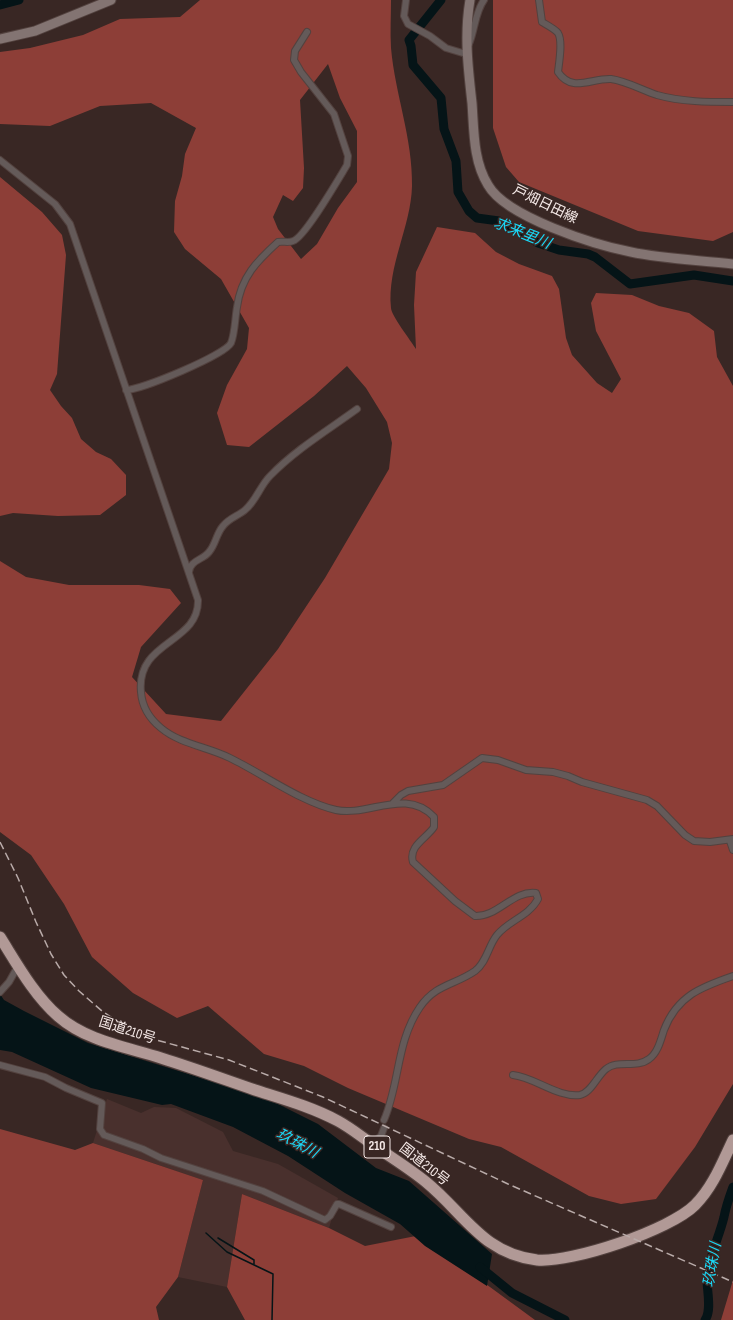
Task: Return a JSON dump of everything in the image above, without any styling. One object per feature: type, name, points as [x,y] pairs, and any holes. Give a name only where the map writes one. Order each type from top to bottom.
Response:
[{"type":"highway","name":"国道210号","points":[[0,938],[32,985],[59,1017],[93,1037],[205,1071],[312,1108],[340,1122],[426,1182],[472,1228],[497,1247],[518,1257],[539,1260],[559,1260],[580,1256],[656,1230],[693,1207],[712,1183],[733,1140]]},
{"type":"main road","points":[[0,39],[35,32],[111,0]]},
{"type":"main road","name":"戸畑日田線","points":[[470,0],[466,35],[466,54],[479,168],[489,187],[506,204],[545,224],[592,242],[631,252],[733,264]]},
{"type":"street","points":[[406,0],[404,16],[408,24],[430,36],[446,48],[466,54]]},
{"type":"street","points":[[469,71],[468,46],[484,0]]},
{"type":"street","points":[[539,0],[542,22],[558,32],[560,55],[558,72],[562,79],[572,83],[612,79],[658,95],[690,101],[733,102]]},
{"type":"street","points":[[126,390],[134,390],[175,374],[219,353],[228,347],[231,343],[237,304],[246,276],[278,242],[292,242],[298,239],[307,228],[347,165],[348,156],[334,114],[301,72],[294,60],[295,51],[307,32]]},
{"type":"street","points":[[0,160],[9,165],[55,204],[70,224],[198,600],[196,617],[188,628],[156,650],[145,666],[141,680],[141,692],[144,706],[153,720],[162,729],[181,740],[228,757],[290,790],[335,810],[359,811],[394,803],[425,810],[434,817],[434,827],[414,849],[412,854],[413,862],[475,916],[484,915],[528,893],[536,893],[538,899],[533,907],[497,935],[484,961],[478,968],[470,974],[439,988],[419,1008],[409,1027],[399,1055],[391,1103],[384,1120]]},
{"type":"street","points":[[189,573],[193,562],[205,557],[215,546],[218,532],[222,526],[228,520],[245,510],[271,475],[357,409]]},
{"type":"street","points":[[394,803],[401,795],[408,791],[443,785],[482,758],[498,760],[526,770],[553,772],[568,776],[582,782],[646,800],[657,806],[694,841],[732,840],[733,850]]},
{"type":"street","points":[[0,992],[9,982],[18,966]]},
{"type":"street","points":[[513,1075],[522,1076],[554,1090],[580,1095],[586,1092],[606,1069],[614,1065],[637,1064],[650,1059],[657,1049],[668,1019],[684,1000],[712,983],[733,976]]},
{"type":"street","points":[[0,1065],[45,1078],[102,1102],[100,1129],[104,1135],[143,1149],[161,1158],[263,1191],[325,1220],[330,1216],[337,1204],[339,1204],[391,1227]]},
{"type":"street","points":[[372,1144],[381,1136],[384,1128]]},
{"type":"shaded area","points":[[200,0],[391,0],[391,48],[396,82],[410,151],[412,186],[408,216],[392,277],[391,308],[398,322],[416,349],[414,305],[416,272],[437,227],[475,233],[496,252],[519,264],[552,276],[559,289],[566,338],[572,355],[597,383],[612,393],[621,379],[596,331],[591,303],[596,293],[632,295],[659,306],[689,313],[714,331],[717,357],[733,386],[733,1084],[695,1147],[656,1199],[621,1204],[589,1196],[501,1147],[469,1139],[348,1088],[304,1066],[264,1054],[208,1006],[177,1018],[133,993],[92,957],[64,904],[31,855],[0,832],[0,561],[26,577],[69,585],[139,585],[170,589],[181,603],[141,647],[132,677],[166,714],[221,721],[278,649],[325,578],[389,469],[392,443],[387,422],[366,388],[347,366],[314,396],[249,447],[227,445],[217,413],[227,385],[247,349],[249,328],[221,279],[185,249],[174,232],[175,201],[182,176],[185,154],[196,128],[151,103],[100,106],[50,126],[0,124],[0,52],[30,48],[83,35],[120,19],[180,17]],"holes":[[[328,64],[340,98],[357,131],[357,182],[338,208],[317,244],[301,259],[278,229],[273,217],[283,195],[293,201],[303,188],[304,168],[300,100]]]},
{"type":"shaded area","points":[[493,0],[733,0],[733,232],[713,241],[638,231],[519,182],[506,167],[493,128]]},
{"type":"shaded area","points":[[0,177],[42,212],[62,235],[66,255],[57,374],[50,390],[61,406],[72,418],[81,439],[96,452],[111,459],[126,475],[126,495],[100,515],[58,516],[13,513],[0,516]]},
{"type":"shaded area","points":[[107,1099],[141,1113],[154,1107],[176,1108],[223,1132],[233,1151],[278,1164],[338,1198],[329,1228],[242,1194],[227,1287],[178,1277],[203,1180],[93,1143]]},
{"type":"shaded area","points":[[0,1129],[75,1150],[93,1143],[203,1180],[178,1277],[156,1307],[159,1320],[0,1320]]},
{"type":"shaded area","points":[[242,1194],[329,1228],[365,1246],[426,1234],[449,1257],[535,1320],[245,1320],[227,1287]]},
{"type":"shaded area","points":[[733,1280],[733,1320],[721,1320]]},
{"type":"water","points":[[0,994],[4,1000],[88,1043],[266,1098],[318,1124],[376,1168],[409,1181],[492,1254],[487,1286],[425,1246],[400,1224],[345,1193],[288,1156],[233,1127],[171,1104],[162,1105],[91,1088],[12,1052],[0,1050]]},
{"type":"waterway","name":"求来里川","points":[[0,5],[19,0]]},
{"type":"waterway","name":"求来里川","points":[[441,0],[409,40],[413,65],[441,98],[444,129],[456,161],[458,192],[469,211],[477,218],[499,221],[538,243],[559,250],[588,254],[595,257],[630,284],[694,275],[733,281]]},
{"type":"waterway","name":"玖珠川","points":[[705,1320],[709,1306],[707,1280],[709,1264],[733,1187]]},
{"type":"waterway","points":[[206,1233],[227,1252],[273,1274],[272,1320]]},
{"type":"waterway","points":[[218,1238],[254,1260],[254,1264]]},
{"type":"waterway","name":"玖珠川","points":[[480,1267],[512,1293],[565,1320]]},
{"type":"railway","points":[[0,842],[18,878],[51,954],[64,975],[79,991],[102,1011],[129,1029],[153,1039],[229,1060],[323,1097],[508,1184],[733,1282]]}]
